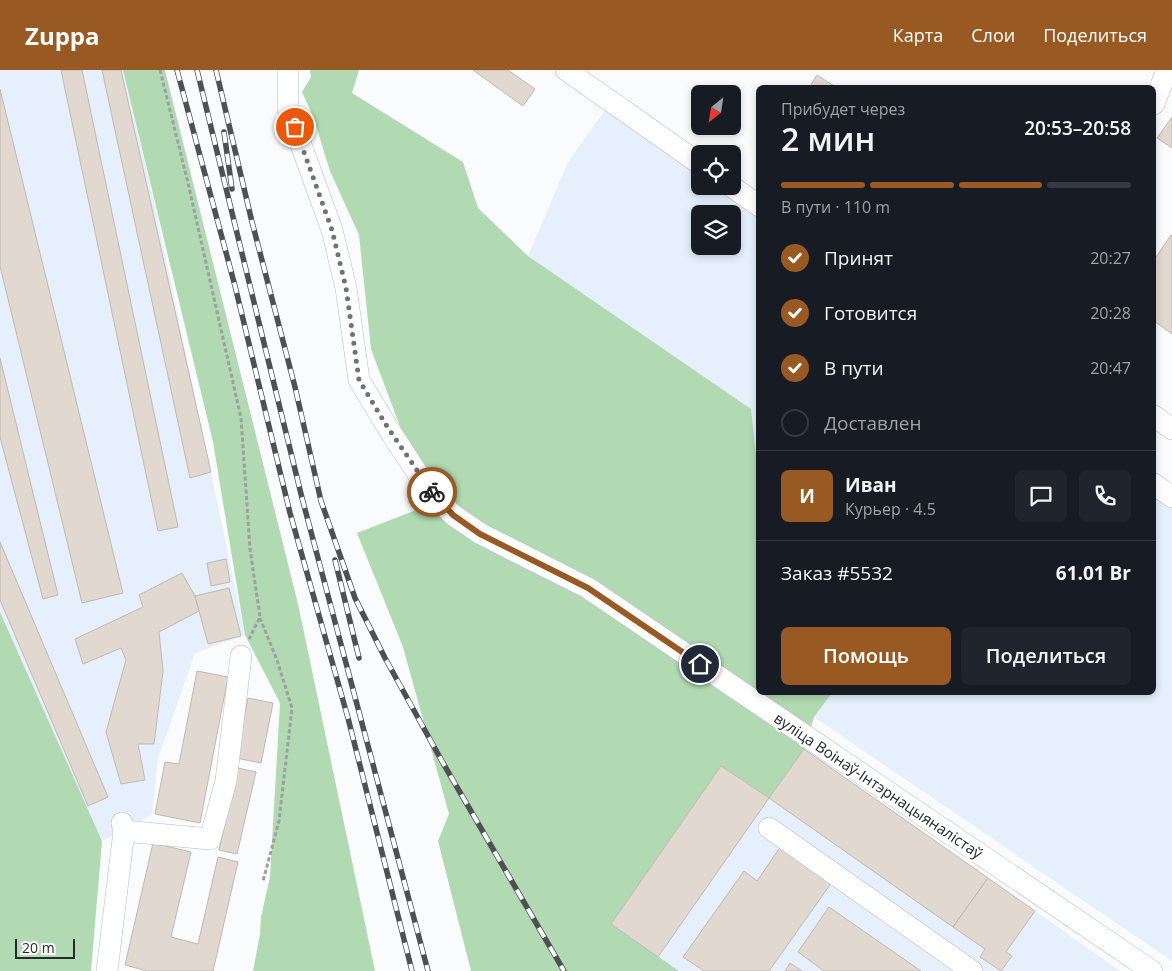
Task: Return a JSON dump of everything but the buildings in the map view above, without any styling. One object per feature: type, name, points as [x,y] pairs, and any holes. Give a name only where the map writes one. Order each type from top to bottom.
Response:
[{"type":"street","name":"вуліца Воінаў-Інтэрнацыяналістаў","points":[[288,70],[288,110],[332,230],[346,288],[359,380],[428,488],[453,515],[480,534],[588,588],[1152,971]]},
{"type":"street","points":[[566,70],[691,158]]},
{"type":"street","points":[[1156,99],[1167,70]]},
{"type":"street","points":[[741,193],[756,204]]},
{"type":"street","points":[[1156,417],[1172,429]]},
{"type":"street","points":[[1156,485],[1172,496]]},
{"type":"street","points":[[107,971],[123,827],[210,839],[226,781],[241,656]]},
{"type":"street","points":[[769,828],[972,971]]},
{"type":"path","points":[[160,70],[188,183],[241,418],[250,550],[260,617],[277,660],[292,708],[279,821],[263,881]]},
{"type":"path","points":[[241,656],[260,617]]},
{"type":"shaded area","points":[[0,70],[123,70],[155,206],[245,635],[195,653],[158,759],[152,815],[102,841],[0,612]]},
{"type":"shaded area","points":[[611,102],[691,158],[691,195],[741,195],[741,193],[756,204],[756,454],[751,409],[528,256],[568,162]]},
{"type":"shaded area","points":[[1156,485],[1172,497],[1172,961],[814,717],[830,695],[1156,695]]},
{"type":"shaded area","points":[[804,749],[1120,971],[679,971],[611,924],[721,766],[769,798]]},
{"type":"green space","points":[[123,70],[165,70],[298,604],[375,971],[253,971],[260,934],[261,917],[270,877],[280,703],[245,635],[213,442]]},
{"type":"green space","points":[[310,70],[359,70],[352,93],[463,162],[478,208],[528,256],[751,409],[756,454],[756,695],[830,695],[814,717],[804,749],[769,798],[721,766],[611,924],[679,971],[471,971],[438,841],[449,814],[403,647],[357,533],[416,510],[420,463],[401,429],[371,349],[359,235],[330,171],[313,116],[302,92],[311,77]]},
{"type":"green space","points":[[0,612],[102,841],[91,971],[0,971]]},
{"type":"railway","points":[[177,70],[235,286],[290,513],[348,718],[412,971]]},
{"type":"railway","points":[[197,70],[302,498],[428,971]]},
{"type":"railway","points":[[216,70],[252,222],[295,387],[321,501],[355,598],[385,658],[443,763],[564,971]]},
{"type":"railway","points":[[224,132],[232,189]]},
{"type":"railway","points":[[335,560],[359,658]]},
{"type":"way so far","points":[[295,127],[332,230],[346,288],[359,380],[388,428],[432,492]]},
{"type":"route","points":[[432,492],[453,515],[480,534],[588,588],[700,664]]}]
